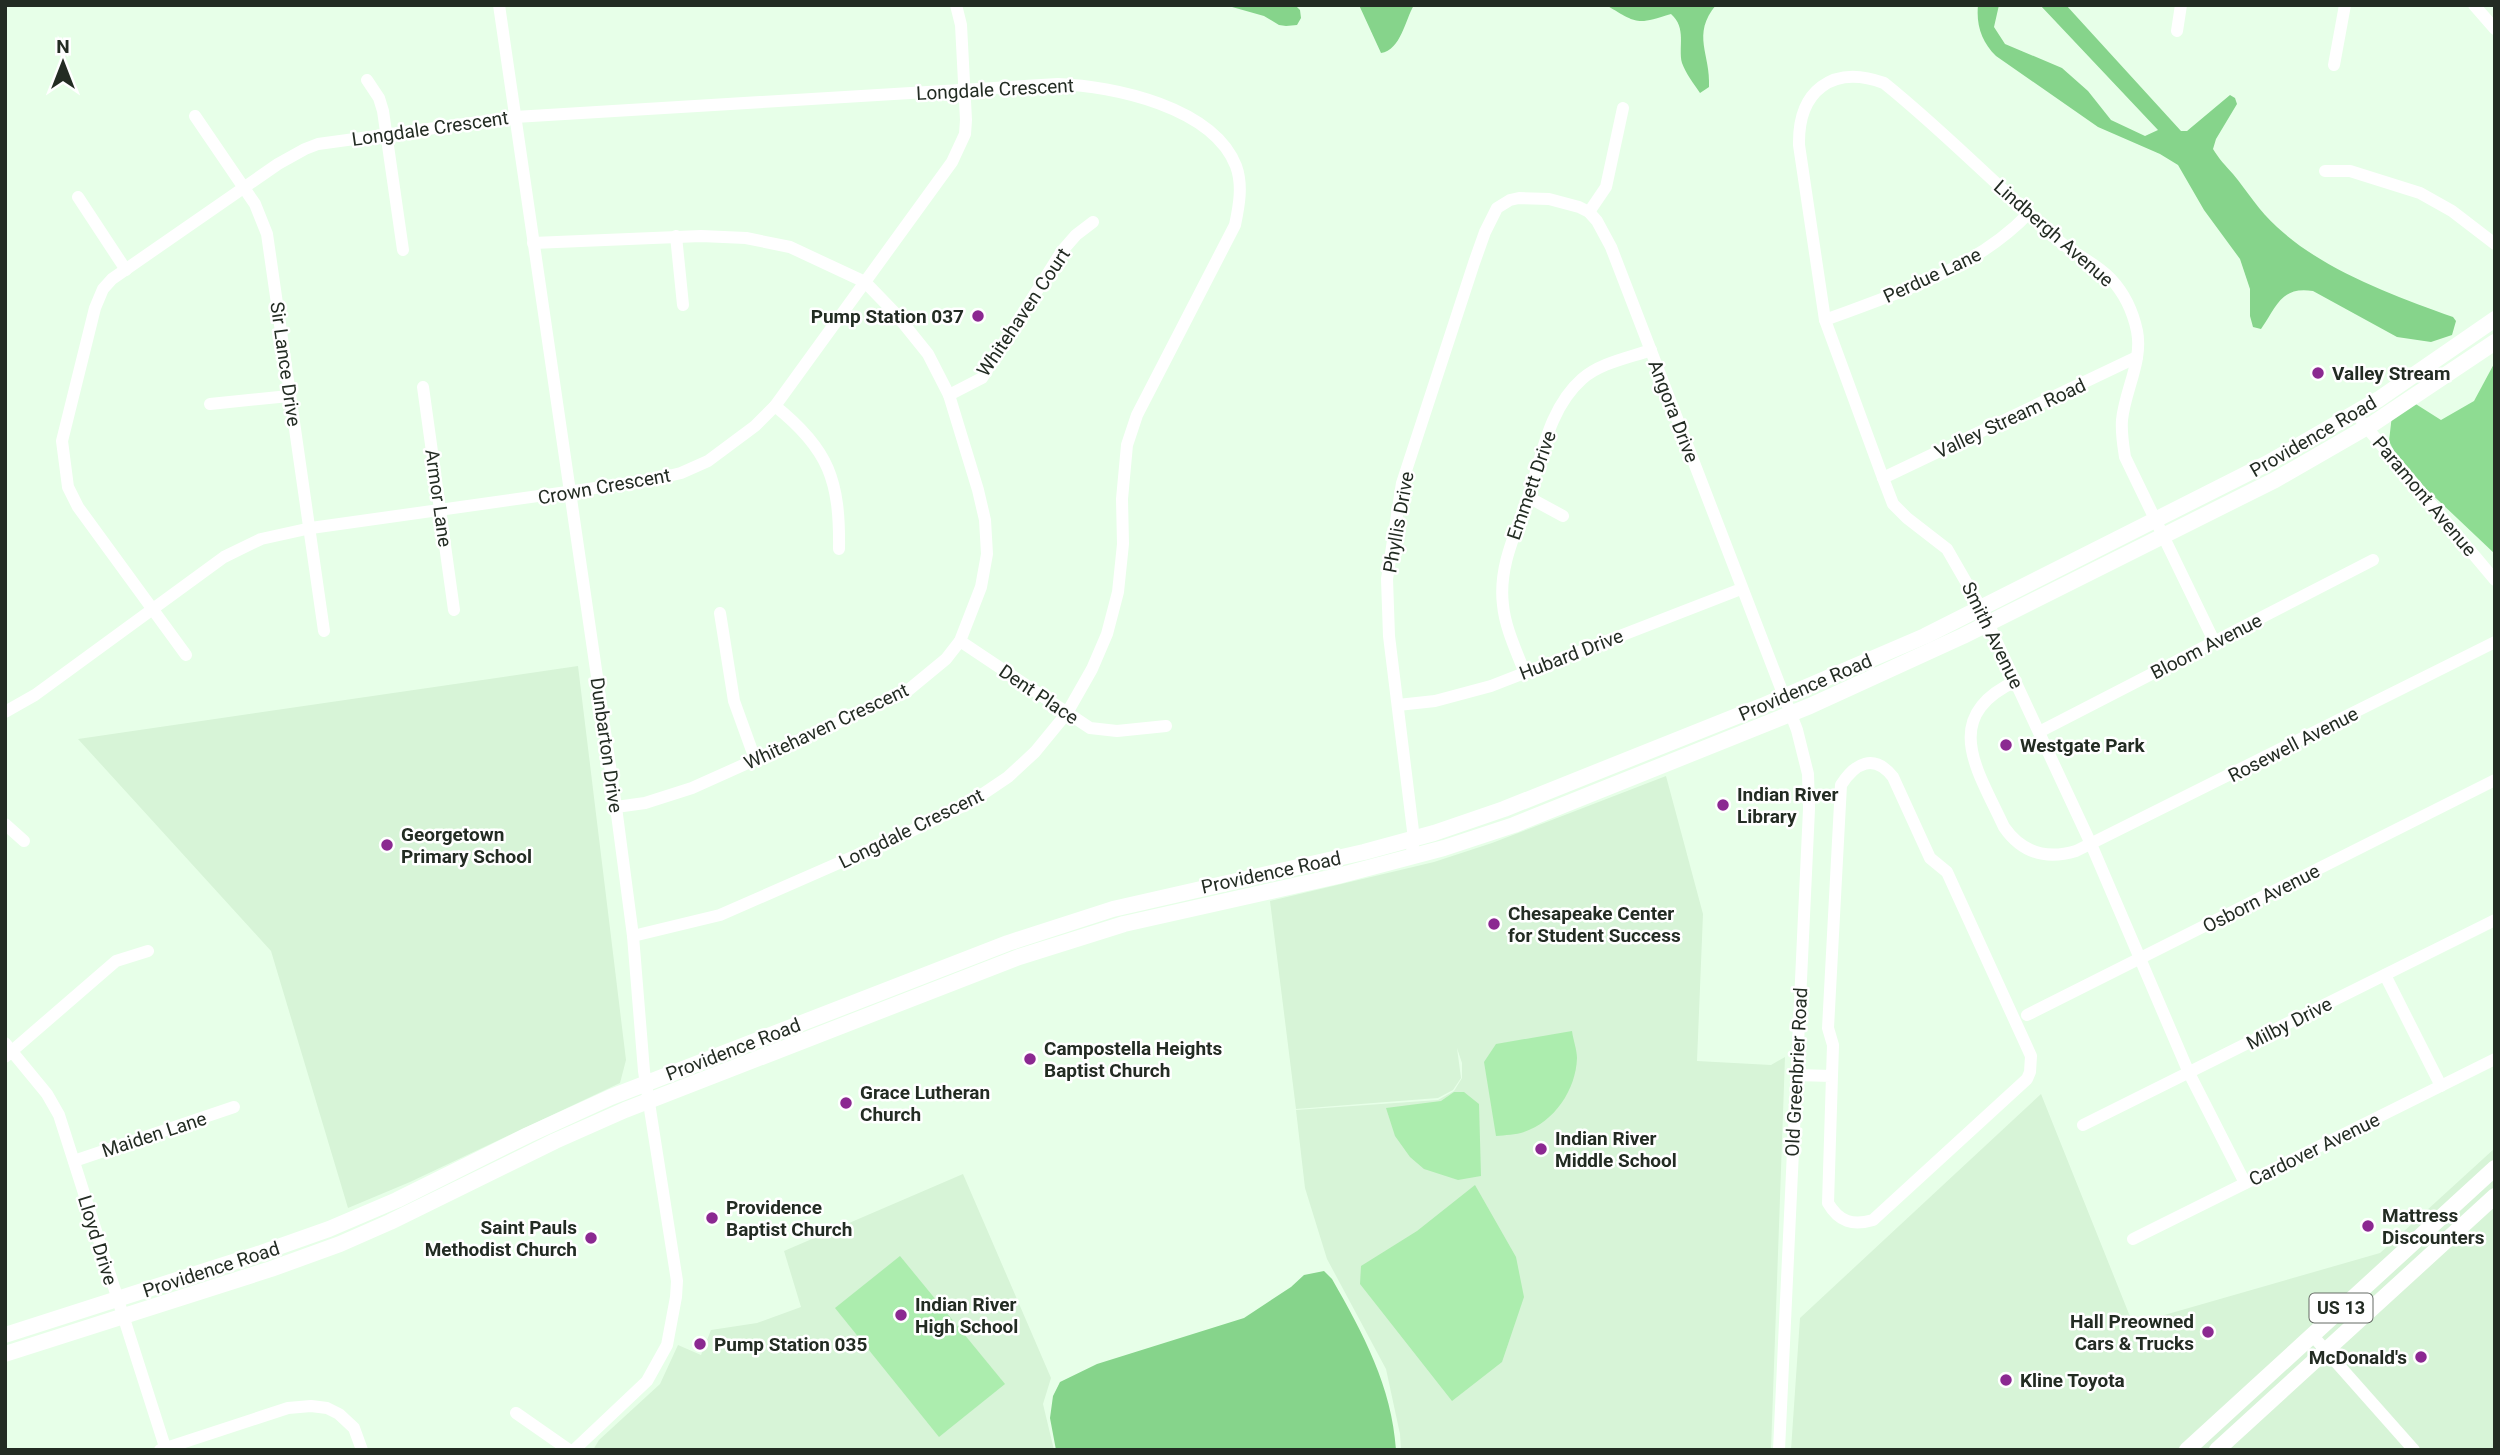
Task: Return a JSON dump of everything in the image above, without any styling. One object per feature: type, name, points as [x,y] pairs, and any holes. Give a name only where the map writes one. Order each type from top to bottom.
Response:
[{"type":"main road","name":"Providence Road","points":[[5,1335],[261,1253],[341,1224],[561,1119],[646,1083],[985,951],[1078,919],[1149,900],[1414,839],[1504,809],[1784,697],[1880,657],[2268,463],[2355,413],[2495,319]]},
{"type":"main road","name":"Providence Road","points":[[5,1354],[340,1244],[423,1207],[555,1141],[648,1101],[1002,964],[1080,937],[1163,914],[1411,858],[1514,825],[1791,714],[1989,624],[2275,480],[2367,427],[2495,342]]},
{"type":"main road","name":"US 13","points":[[2187,1450],[2495,1168]]},
{"type":"main road","name":"US 13","points":[[2217,1450],[2495,1196]]},
{"type":"street","name":"Dunbarton Drive","points":[[499,5],[616,807],[633,936],[648,1101],[677,1281],[673,1322],[667,1345],[647,1381],[571,1450]]},
{"type":"street","name":"Crown Crescent","points":[[5,712],[35,695],[224,557],[269,537],[310,528],[652,480],[681,473],[708,461],[755,426],[775,406],[952,162],[965,134],[966,120],[961,25],[956,5]]},
{"type":"street","points":[[2176,31],[2181,5]]},
{"type":"street","points":[[2334,65],[2345,5]]},
{"type":"street","points":[[2474,5],[2495,29]]},
{"type":"street","name":"Lindbergh Avenue","points":[[1818,89],[1843,77],[1870,78],[1884,83],[2065,245],[2093,263],[2117,287],[2134,317],[2138,334],[2137,357],[2122,418],[2121,435],[2125,457],[2214,641]]},
{"type":"street","points":[[367,80],[379,98],[403,250]]},
{"type":"street","name":"Longdale Crescent","points":[[186,654],[78,507],[68,487],[62,441],[95,308],[103,289],[243,188],[305,149],[335,141],[515,117],[1058,84],[1087,85],[1142,98],[1180,113],[1211,133],[1229,152],[1236,167],[1239,206],[1235,225],[1137,415],[1127,444],[1118,592],[1107,634],[1092,669],[1067,713],[1035,752],[1008,777],[971,802],[754,902],[683,926],[633,936]]},
{"type":"street","name":"Smith Avenue","points":[[1818,89],[1805,105],[1799,120],[1798,145],[1825,320],[1893,504],[1947,549],[1981,608],[2091,844],[2189,1073],[2245,1183]]},
{"type":"street","points":[[1589,212],[1606,187],[1623,108]]},
{"type":"street","name":"Sir Lance Drive","points":[[195,116],[255,204],[269,241],[324,631]]},
{"type":"street","points":[[2325,171],[2350,171],[2420,193],[2452,211],[2495,244]]},
{"type":"street","points":[[78,197],[126,270]]},
{"type":"street","name":"Phyllis Drive","points":[[1411,858],[1414,839],[1389,636],[1387,579],[1402,483],[1477,252],[1490,220],[1503,204],[1518,198],[1566,202],[1589,212]]},
{"type":"street","name":"Angora Drive","points":[[1589,212],[1611,247],[1784,697]]},
{"type":"street","name":"Perdue Lane","points":[[1825,320],[1906,290],[1973,257],[2011,232],[2029,212]]},
{"type":"street","name":"Whitehaven Court","points":[[949,395],[982,378],[1062,251],[1076,235],[1093,222]]},
{"type":"street","points":[[676,236],[683,305]]},
{"type":"street","name":"Whitehaven Crescent","points":[[534,243],[726,236],[768,241],[813,257],[865,282],[895,313],[928,354],[949,395],[985,520],[987,554],[982,587],[960,641],[946,659],[906,692],[674,794],[645,803],[616,807]]},
{"type":"street","name":"Emmett Drive","points":[[1524,671],[1502,603],[1503,578],[1508,554],[1548,431],[1572,389],[1595,369],[1651,350]]},
{"type":"street","name":"Valley Stream Road","points":[[1883,478],[2137,357]]},
{"type":"street","name":"Armor Lane","points":[[423,387],[454,610]]},
{"type":"street","points":[[210,404],[289,396]]},
{"type":"street","points":[[775,406],[799,425],[827,466],[837,491],[839,549]]},
{"type":"street","name":"Paramont Avenue","points":[[2355,413],[2495,580]]},
{"type":"street","points":[[1528,497],[1563,516]]},
{"type":"street","name":"Bloom Avenue","points":[[2039,732],[2372,560]]},
{"type":"street","name":"Hubard Drive","points":[[1398,705],[1466,694],[1741,589]]},
{"type":"street","points":[[720,613],[734,701],[755,759]]},
{"type":"street","name":"Dent Place","points":[[960,641],[1090,728],[1117,731],[1166,726]]},
{"type":"street","name":"Rosewell Avenue","points":[[2016,681],[1992,694],[1971,726],[1969,738],[1974,760],[2012,839],[2036,853],[2063,856],[2236,773],[2495,642]]},
{"type":"street","name":"Old Greenbrier Road","points":[[1779,1450],[1809,809],[1808,774],[1804,754],[1784,697]]},
{"type":"street","points":[[1863,764],[1879,764],[1893,777],[1930,858],[1947,872],[2031,1056],[2030,1072],[2027,1079],[1873,1220],[1860,1224],[1848,1222],[1835,1215],[1828,1203],[1832,1076],[1833,1045],[1828,1028],[1841,785],[1850,772],[1863,764]]},
{"type":"street","name":"Osborn Avenue","points":[[2027,1015],[2495,780]]},
{"type":"street","points":[[5,824],[24,841]]},
{"type":"street","name":"Milby Drive","points":[[2083,1125],[2495,920]]},
{"type":"street","points":[[8,1050],[116,961],[148,951]]},
{"type":"street","points":[[2385,975],[2441,1086]]},
{"type":"street","name":"Lloyd Drive","points":[[8,1050],[47,1094],[59,1115],[164,1449]]},
{"type":"street","name":"Cardover Avenue","points":[[2133,1239],[2495,1059]]},
{"type":"street","points":[[1796,1075],[1832,1076]]},
{"type":"street","name":"Maiden Lane","points":[[74,1161],[234,1107]]},
{"type":"street","points":[[2312,1335],[2414,1450]]},
{"type":"street","points":[[164,1449],[288,1408],[311,1406],[327,1408],[339,1414],[354,1428],[362,1450]]},
{"type":"street","points":[[516,1413],[571,1450]]},
{"type":"shaded area","points":[[1225,5],[1295,5],[1300,10],[1301,18],[1297,25],[1279,25],[1264,16]]},
{"type":"shaded area","points":[[1359,5],[1414,5],[1398,40],[1388,51],[1381,53]]},
{"type":"shaded area","points":[[1606,5],[1716,5],[1703,35],[1709,87],[1700,93],[1686,71],[1681,57],[1679,25],[1671,14],[1637,21]]},
{"type":"shaded area","points":[[1978,5],[1999,5],[1994,27],[2005,44],[2062,68],[2088,91],[2111,120],[2145,136],[2158,130],[2040,5],[2066,5],[2181,131],[2187,131],[2230,95],[2235,98],[2237,104],[2213,149],[2265,214],[2295,242],[2337,269],[2384,291],[2453,317],[2456,321],[2452,335],[2431,342],[2397,337],[2313,291],[2302,290],[2281,299],[2261,329],[2253,327],[2250,316],[2250,289],[2240,259],[2204,210],[2178,165],[2160,154],[2098,127],[1996,56],[1981,33]]},
{"type":"shaded area","points":[[2495,362],[2495,554],[2401,465],[2389,441],[2392,415],[2411,401],[2441,420],[2474,401]]},
{"type":"shaded area","name":"Georgetown Primary School","points":[[578,666],[626,1060],[620,1083],[410,1182],[348,1208],[271,951],[78,739]]},
{"type":"shaded area","name":"Indian River Middle School","points":[[1666,776],[1703,914],[1697,1061],[1771,1065],[1785,1057],[1771,1450],[1401,1450],[1386,1369],[1327,1259],[1305,1188],[1296,1110],[1438,1100],[1454,1091],[1462,1078],[1462,1063],[1457,1048],[1461,1078],[1453,1090],[1438,1098],[1296,1109],[1270,901],[1434,862],[1492,843]]},
{"type":"shaded area","points":[[1572,1031],[1577,1055],[1576,1070],[1568,1093],[1554,1113],[1524,1132],[1496,1136],[1484,1062],[1496,1044]]},
{"type":"shaded area","points":[[1454,1092],[1464,1092],[1479,1104],[1481,1176],[1458,1180],[1424,1169],[1410,1157],[1395,1136],[1386,1108],[1441,1101]]},
{"type":"shaded area","points":[[2041,1094],[2133,1324],[2380,1253],[2495,1148],[2495,1450],[1791,1450],[1800,1318]]},
{"type":"shaded area","name":"Indian River High School","points":[[963,1174],[1051,1378],[1043,1404],[1054,1450],[593,1450],[599,1440],[660,1384],[678,1345],[701,1355],[711,1330],[757,1323],[801,1307],[784,1251]]},
{"type":"shaded area","points":[[1475,1185],[1516,1257],[1524,1297],[1502,1362],[1452,1401],[1360,1284],[1361,1266],[1417,1231]]},
{"type":"shaded area","points":[[900,1256],[1005,1384],[939,1437],[835,1308]]},
{"type":"shaded area","points":[[1324,1271],[1332,1279],[1374,1361],[1389,1404],[1396,1450],[1056,1450],[1050,1418],[1053,1396],[1060,1382],[1097,1364],[1244,1318],[1291,1287],[1304,1275]]},
{"type":"place","name":"Pump Station 037","points":[[978,316]]},
{"type":"place","name":"Valley Stream","points":[[2318,373]]},
{"type":"place","name":"Westgate Park","points":[[2006,745]]},
{"type":"place","name":"Indian River Library","points":[[1723,805]]},
{"type":"place","name":"Georgetown Primary School","points":[[387,845]]},
{"type":"place","name":"Chesapeake Center for Student Success","points":[[1494,924]]},
{"type":"place","name":"Campostella Heights Baptist Church","points":[[1030,1059]]},
{"type":"place","name":"Grace Lutheran Church","points":[[846,1103]]},
{"type":"place","name":"Indian River Middle School","points":[[1541,1149]]},
{"type":"place","name":"Providence Baptist Church","points":[[712,1218]]},
{"type":"place","name":"Mattress Discounters","points":[[2368,1226]]},
{"type":"place","name":"Saint Pauls Methodist Church","points":[[591,1238]]},
{"type":"place","name":"Indian River High School","points":[[901,1315]]},
{"type":"place","name":"Hall Preowned Cars & Trucks","points":[[2208,1332]]},
{"type":"place","name":"Pump Station 035","points":[[700,1344]]},
{"type":"place","name":"McDonald's","points":[[2421,1357]]},
{"type":"place","name":"Kline Toyota","points":[[2006,1380]]}]
